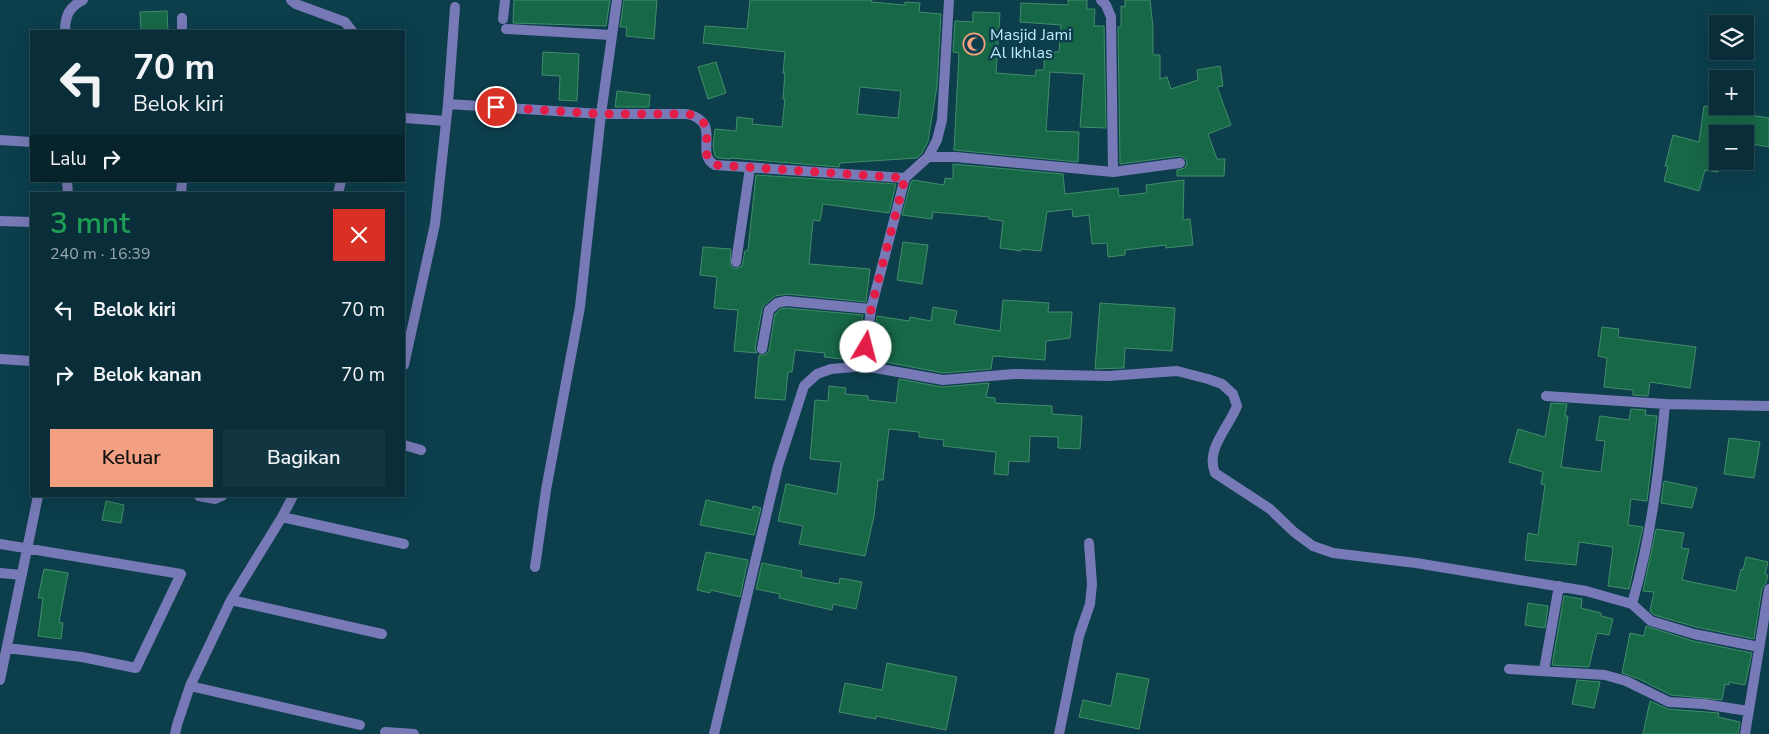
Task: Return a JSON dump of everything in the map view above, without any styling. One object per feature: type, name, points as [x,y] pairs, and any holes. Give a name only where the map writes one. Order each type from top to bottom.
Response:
[{"type":"street","points":[[65,30],[68,12],[75,4],[83,0]]},
{"type":"street","points":[[291,0],[296,4],[345,22],[351,30]]},
{"type":"street","points":[[505,0],[505,24],[611,35]]},
{"type":"street","points":[[536,567],[546,490],[580,307],[601,114],[617,0]]},
{"type":"street","points":[[864,366],[871,309],[905,178],[928,156],[937,140],[942,120],[949,0]]},
{"type":"street","points":[[1101,0],[1106,5],[1110,17],[1113,172]]},
{"type":"street","points":[[405,360],[435,224],[448,104],[455,7]]},
{"type":"street","points":[[182,18],[182,30]]},
{"type":"street","points":[[448,104],[601,114],[688,114],[701,119],[706,128],[707,157],[715,165],[905,178]]},
{"type":"street","points":[[405,118],[446,121]]},
{"type":"street","points":[[0,140],[30,142]]},
{"type":"street","points":[[928,156],[956,156],[1113,172],[1180,163]]},
{"type":"street","points":[[736,262],[750,168]]},
{"type":"street","points":[[0,221],[30,222]]},
{"type":"street","points":[[762,349],[769,310],[777,303],[786,301],[871,309]]},
{"type":"street","points":[[0,359],[30,361]]},
{"type":"street","points":[[714,734],[778,466],[804,386],[817,374],[831,369],[864,366],[943,380],[1014,374],[1108,376],[1177,372],[1208,378],[1222,384],[1233,394],[1237,406],[1213,453],[1211,464],[1215,473],[1270,509],[1294,532],[1313,546],[1333,553],[1416,563],[1586,591],[1632,604],[1651,621],[1694,634],[1759,647]]},
{"type":"street","points":[[1546,396],[1664,404],[1769,406]]},
{"type":"street","points":[[1632,604],[1642,570],[1659,466],[1664,404]]},
{"type":"street","points":[[405,445],[421,450]]},
{"type":"street","points":[[0,680],[38,497]]},
{"type":"street","points":[[204,497],[215,499],[222,497]]},
{"type":"street","points":[[175,734],[190,686],[232,600],[292,497]]},
{"type":"street","points":[[282,517],[404,544]]},
{"type":"street","points":[[1059,734],[1079,636],[1090,604],[1092,584],[1089,543]]},
{"type":"street","points":[[0,544],[181,574],[136,668],[82,657],[8,648]]},
{"type":"street","points":[[0,573],[22,575]]},
{"type":"street","points":[[1544,670],[1559,586]]},
{"type":"street","points":[[1745,734],[1769,589]]},
{"type":"street","points":[[232,600],[382,634]]},
{"type":"street","points":[[1509,668],[1605,675],[1626,680],[1669,702],[1704,704],[1748,712]]},
{"type":"street","points":[[190,686],[360,725]]},
{"type":"street","points":[[384,732],[414,734]]},
{"type":"building","points":[[514,0],[610,0],[606,26],[513,23]]},
{"type":"building","points":[[624,0],[657,0],[654,39],[626,36],[627,27],[620,27]]},
{"type":"building","points":[[750,0],[872,0],[871,2],[905,5],[905,2],[920,3],[919,12],[941,14],[937,86],[928,141],[922,153],[917,158],[840,163],[839,167],[718,158],[715,156],[713,146],[715,129],[736,131],[737,117],[753,119],[752,124],[782,127],[785,99],[783,99],[785,73],[783,73],[785,52],[703,43],[705,26],[747,29]],"holes":[[[860,87],[901,91],[898,118],[857,114]]]},
{"type":"building","points":[[1068,0],[1087,0],[1087,9],[1095,9],[1094,26],[1104,26],[1106,128],[1080,127],[1084,74],[1050,72],[1046,131],[1079,132],[1078,162],[954,150],[959,53],[953,52],[955,21],[973,22],[973,12],[1000,13],[996,73],[1035,76],[1036,70],[1044,70],[1044,52],[1059,52],[1061,25],[1020,22],[1021,3],[1068,5]]},
{"type":"building","points":[[1125,0],[1150,0],[1153,27],[1153,55],[1160,55],[1160,79],[1167,77],[1171,89],[1198,80],[1197,70],[1220,66],[1223,86],[1217,87],[1231,125],[1208,134],[1217,159],[1225,159],[1224,176],[1177,176],[1177,170],[1185,168],[1187,163],[1185,158],[1180,156],[1120,164],[1118,27],[1121,27],[1121,6],[1125,7]]},
{"type":"building","points":[[167,11],[168,30],[141,30],[140,12]]},
{"type":"building","points":[[543,52],[579,54],[577,101],[559,100],[560,76],[542,75]]},
{"type":"building","points":[[716,62],[726,93],[708,99],[698,67]]},
{"type":"building","points":[[617,91],[650,95],[649,107],[615,107]]},
{"type":"building","points":[[1704,106],[1709,107],[1709,115],[1750,115],[1769,118],[1769,147],[1754,144],[1754,125],[1709,125],[1709,170],[1718,170],[1718,172],[1705,170],[1699,191],[1664,181],[1668,166],[1665,166],[1673,135],[1699,142]]},
{"type":"building","points":[[953,164],[1063,174],[1065,194],[1118,188],[1119,196],[1147,193],[1146,185],[1184,180],[1183,220],[1190,219],[1193,245],[1166,248],[1166,245],[1125,250],[1125,255],[1108,257],[1107,243],[1092,244],[1089,215],[1073,217],[1072,209],[1047,212],[1041,251],[1021,249],[1021,251],[1000,248],[1003,221],[989,219],[989,217],[933,212],[932,219],[902,215],[913,180],[944,185],[945,178],[953,179]]},
{"type":"building","points":[[756,175],[896,184],[889,213],[823,204],[820,221],[813,220],[809,264],[870,269],[866,302],[787,294],[775,296],[762,309],[755,348],[757,353],[734,351],[738,310],[714,308],[717,277],[700,275],[703,247],[731,249],[730,265],[735,269],[742,266],[745,251],[748,250]]},
{"type":"building","points":[[903,242],[928,245],[922,284],[897,280]]},
{"type":"building","points":[[1003,300],[1049,303],[1048,312],[1072,312],[1070,338],[1046,341],[1045,360],[993,356],[991,369],[943,373],[875,360],[877,349],[873,349],[877,316],[909,321],[910,317],[931,321],[933,307],[957,311],[954,324],[1000,331]]},
{"type":"building","points":[[1100,303],[1175,308],[1172,351],[1125,348],[1124,368],[1095,369]]},
{"type":"building","points":[[780,309],[863,315],[859,347],[844,346],[842,359],[824,357],[825,353],[795,350],[792,372],[788,372],[785,400],[755,398],[759,355],[765,355],[769,351],[775,314]]},
{"type":"building","points":[[1602,327],[1619,329],[1618,337],[1696,347],[1690,388],[1650,382],[1648,396],[1633,395],[1633,390],[1604,387],[1607,358],[1598,356]]},
{"type":"building","points":[[899,379],[942,387],[989,383],[986,397],[995,398],[995,403],[1052,406],[1052,414],[1082,416],[1080,449],[1058,448],[1058,437],[1030,436],[1029,462],[1009,461],[1008,475],[994,474],[996,452],[943,446],[944,440],[919,437],[919,432],[889,429],[883,480],[878,480],[874,516],[865,556],[799,544],[803,526],[778,521],[786,484],[837,494],[841,462],[810,459],[815,400],[828,401],[829,386],[846,388],[845,394],[868,396],[868,400],[896,403]]},
{"type":"building","points":[[1551,403],[1567,404],[1565,416],[1568,416],[1561,467],[1601,472],[1605,441],[1596,440],[1600,416],[1629,420],[1631,409],[1646,410],[1645,415],[1657,416],[1647,501],[1631,499],[1628,525],[1643,527],[1629,589],[1608,586],[1613,547],[1579,542],[1576,565],[1525,560],[1528,533],[1538,535],[1545,485],[1541,484],[1543,472],[1509,462],[1518,429],[1545,437]]},
{"type":"building","points":[[1729,438],[1760,442],[1754,478],[1724,474]]},
{"type":"building","points":[[1664,481],[1697,488],[1692,508],[1661,503]]},
{"type":"building","points":[[706,500],[752,510],[753,506],[761,508],[754,535],[700,525]]},
{"type":"building","points":[[106,501],[124,505],[121,523],[102,520]]},
{"type":"building","points":[[1656,529],[1684,533],[1681,548],[1689,549],[1682,580],[1736,591],[1746,557],[1768,562],[1765,574],[1768,575],[1766,583],[1762,588],[1754,639],[1696,627],[1654,615],[1650,611],[1654,592],[1643,591]]},
{"type":"building","points":[[706,552],[748,560],[740,597],[711,590],[710,593],[697,590]]},
{"type":"building","points":[[762,563],[802,571],[801,577],[839,584],[840,578],[862,582],[856,609],[833,604],[832,610],[779,598],[780,594],[756,589]]},
{"type":"building","points":[[44,569],[68,573],[59,622],[63,623],[61,639],[38,636],[43,598],[38,598]]},
{"type":"building","points":[[1564,596],[1582,599],[1581,608],[1601,613],[1601,616],[1613,619],[1609,635],[1597,633],[1589,667],[1552,665]]},
{"type":"building","points":[[1528,603],[1548,606],[1545,628],[1525,625]]},
{"type":"building","points":[[1646,626],[1693,641],[1752,653],[1745,685],[1729,682],[1729,685],[1725,684],[1722,700],[1671,695],[1622,673],[1630,633],[1644,636]]},
{"type":"building","points":[[887,663],[957,677],[946,730],[876,716],[876,719],[839,712],[845,683],[882,690]]},
{"type":"building","points":[[1117,673],[1149,679],[1139,729],[1079,717],[1083,700],[1111,706]]},
{"type":"building","points":[[1577,680],[1600,682],[1594,708],[1572,704]]},
{"type":"building","points":[[1650,701],[1668,709],[1719,713],[1718,717],[1740,722],[1738,734],[1643,734]]},
{"type":"place","name":"Masjid Jami Al Ikhlas","points":[[974,44]]},
{"type":"route","points":[[496,107],[601,114],[688,114],[701,119],[704,123],[708,133],[707,157],[715,165],[905,178],[871,309],[866,347]]}]
